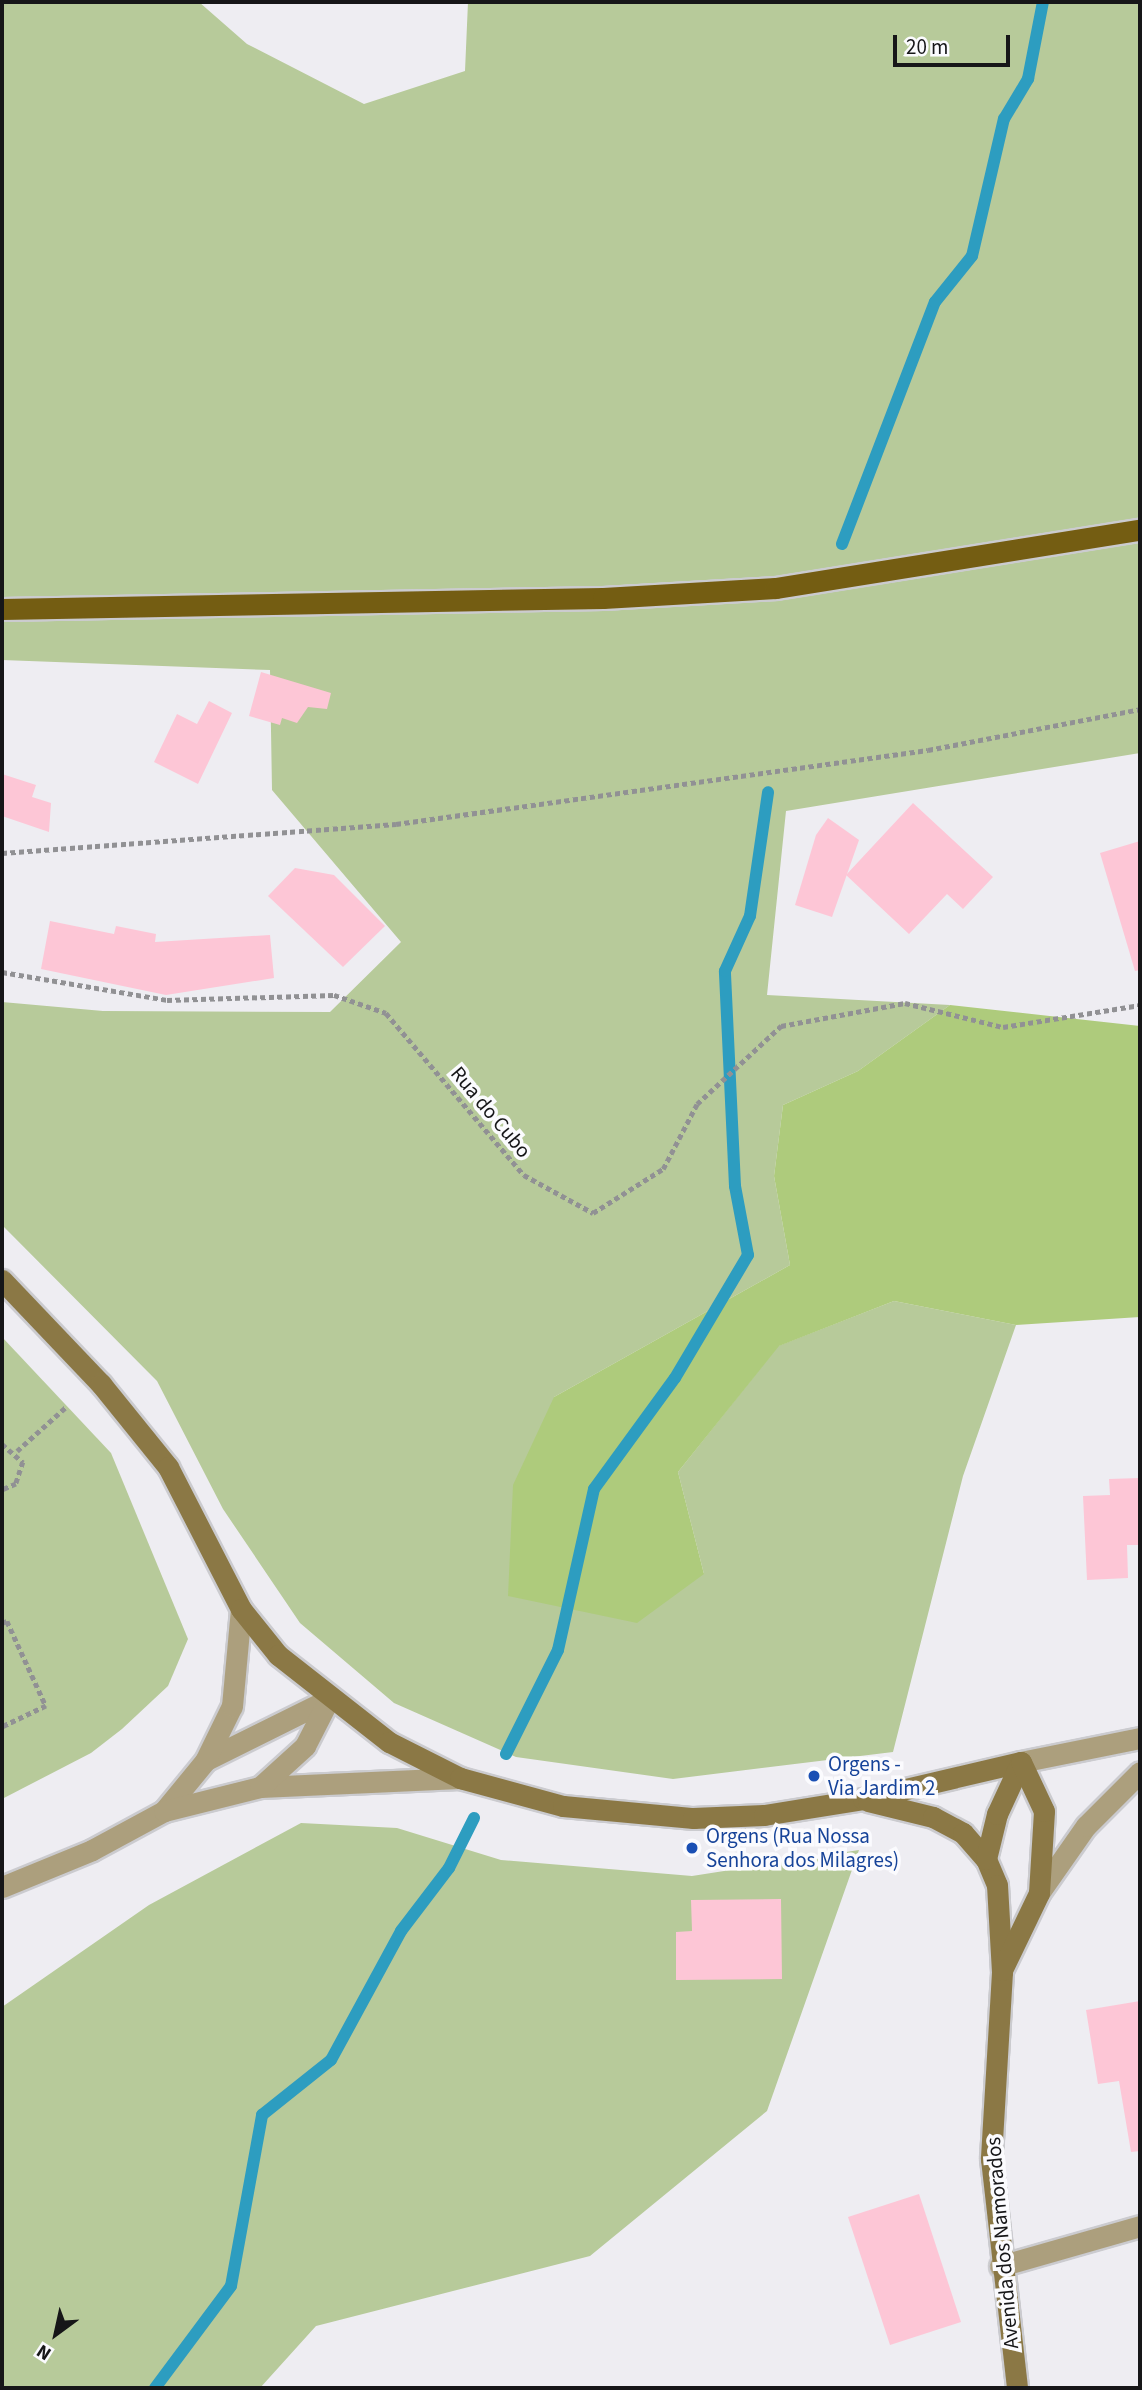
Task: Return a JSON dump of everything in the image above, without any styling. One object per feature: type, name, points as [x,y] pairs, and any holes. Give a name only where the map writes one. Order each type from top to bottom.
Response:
[{"type":"main road","points":[[2,609],[603,598],[776,588],[1140,530]]},
{"type":"street","points":[[2,1280],[101,1384],[168,1467],[241,1609],[278,1656],[329,1699],[389,1742],[460,1778],[563,1806],[661,1818],[764,1815],[863,1799],[1021,1762],[1140,1738]]},
{"type":"street","points":[[164,1811],[205,1761],[232,1706],[241,1609]]},
{"type":"street","points":[[205,1761],[329,1699]]},
{"type":"street","points":[[260,1787],[305,1746],[329,1699]]},
{"type":"street","points":[[986,1859],[997,1814],[1021,1762]]},
{"type":"street","points":[[1021,1762],[1044,1811],[1039,1893]]},
{"type":"street","points":[[1002,1972],[1039,1893],[1086,1826],[1140,1772]]},
{"type":"street","points":[[2,1899],[10,1883],[164,1811],[260,1787],[460,1778]]},
{"type":"street","points":[[863,1799],[933,1817],[963,1833],[986,1859]]},
{"type":"street","name":"Avenida dos Namorados","points":[[986,1859],[997,1885],[1002,1972],[991,2159],[1000,2266],[1017,2388]]},
{"type":"street","points":[[1000,2266],[1140,2227]]},
{"type":"path","points":[[2,853],[396,824],[928,750],[1140,709]]},
{"type":"path","name":"Rua do Cubo","points":[[2,972],[167,1000],[334,995],[386,1013],[524,1175],[593,1213],[663,1169],[707,1095],[781,1026],[905,1003],[1003,1027],[1140,1005]]},
{"type":"path","points":[[17,1451],[66,1406]]},
{"type":"path","points":[[2,1444],[17,1451]]},
{"type":"path","points":[[2,1490],[22,1474],[17,1451]]},
{"type":"path","points":[[2,1623],[7,1621],[46,1706],[2,1727]]},
{"type":"green space","points":[[2,2],[199,2],[247,44],[364,104],[465,71],[468,2],[1140,2],[1140,753],[786,811],[767,995],[950,1005],[858,1071],[783,1105],[774,1176],[790,1265],[554,1397],[704,1574],[678,1472],[778,1346],[894,1301],[1016,1325],[963,1476],[893,1752],[673,1779],[516,1757],[394,1703],[300,1623],[223,1509],[157,1381],[2,1225],[2,1002],[103,1011],[330,1012],[401,942],[272,790],[270,670],[2,660]]},
{"type":"green space","points":[[950,1005],[1140,1026],[1140,1317],[1016,1325],[894,1301],[779,1346],[678,1472],[704,1574],[637,1623],[508,1596],[513,1485],[554,1397],[790,1265],[774,1176],[783,1105],[858,1071]]},
{"type":"green space","points":[[2,1337],[111,1453],[188,1639],[168,1686],[122,1729],[91,1753],[2,1799]]},
{"type":"green space","points":[[301,1823],[397,1828],[501,1860],[692,1876],[859,1850],[767,2111],[590,2256],[316,2326],[260,2388],[2,2388],[2,2007],[149,1905]]},
{"type":"building","points":[[261,672],[331,693],[327,709],[308,707],[297,723],[282,718],[280,725],[249,716]]},
{"type":"building","points":[[209,701],[232,713],[198,784],[154,762],[177,714],[197,724]]},
{"type":"building","points":[[2,774],[36,785],[32,797],[51,803],[49,832],[2,816]]},
{"type":"building","points":[[913,803],[993,877],[963,909],[947,894],[909,934],[846,875]]},
{"type":"building","points":[[828,818],[859,840],[832,917],[795,905],[816,835]]},
{"type":"building","points":[[1140,841],[1140,970],[1135,971],[1100,853]]},
{"type":"building","points":[[295,868],[334,875],[385,926],[343,967],[268,896]]},
{"type":"building","points":[[50,921],[114,934],[116,926],[156,934],[155,942],[270,935],[274,978],[166,995],[41,969]]},
{"type":"building","points":[[1140,1478],[1140,1545],[1127,1545],[1128,1578],[1087,1580],[1083,1496],[1110,1495],[1109,1479]]},
{"type":"building","points":[[781,1899],[782,1979],[676,1980],[676,1932],[692,1931],[691,1900]]},
{"type":"building","points":[[1140,2001],[1140,2151],[1131,2152],[1119,2081],[1098,2084],[1086,2010]]},
{"type":"building","points":[[919,2194],[961,2322],[890,2345],[848,2217]]},
{"type":"waterway","points":[[842,544],[935,302],[972,256],[1004,119],[1028,79],[1043,2]]},
{"type":"waterway","points":[[506,1754],[558,1650],[594,1489],[675,1378],[748,1255],[735,1186],[725,971],[750,916],[768,792]]},
{"type":"waterway","points":[[155,2388],[231,2286],[262,2115],[331,2060],[401,1931],[449,1868],[474,1818]]},
{"type":"place","name":"Orgens - Via Jardim 2","points":[[814,1776]]},
{"type":"place","name":"Orgens (Rua Nossa Senhora dos Milagres)","points":[[692,1848]]}]
